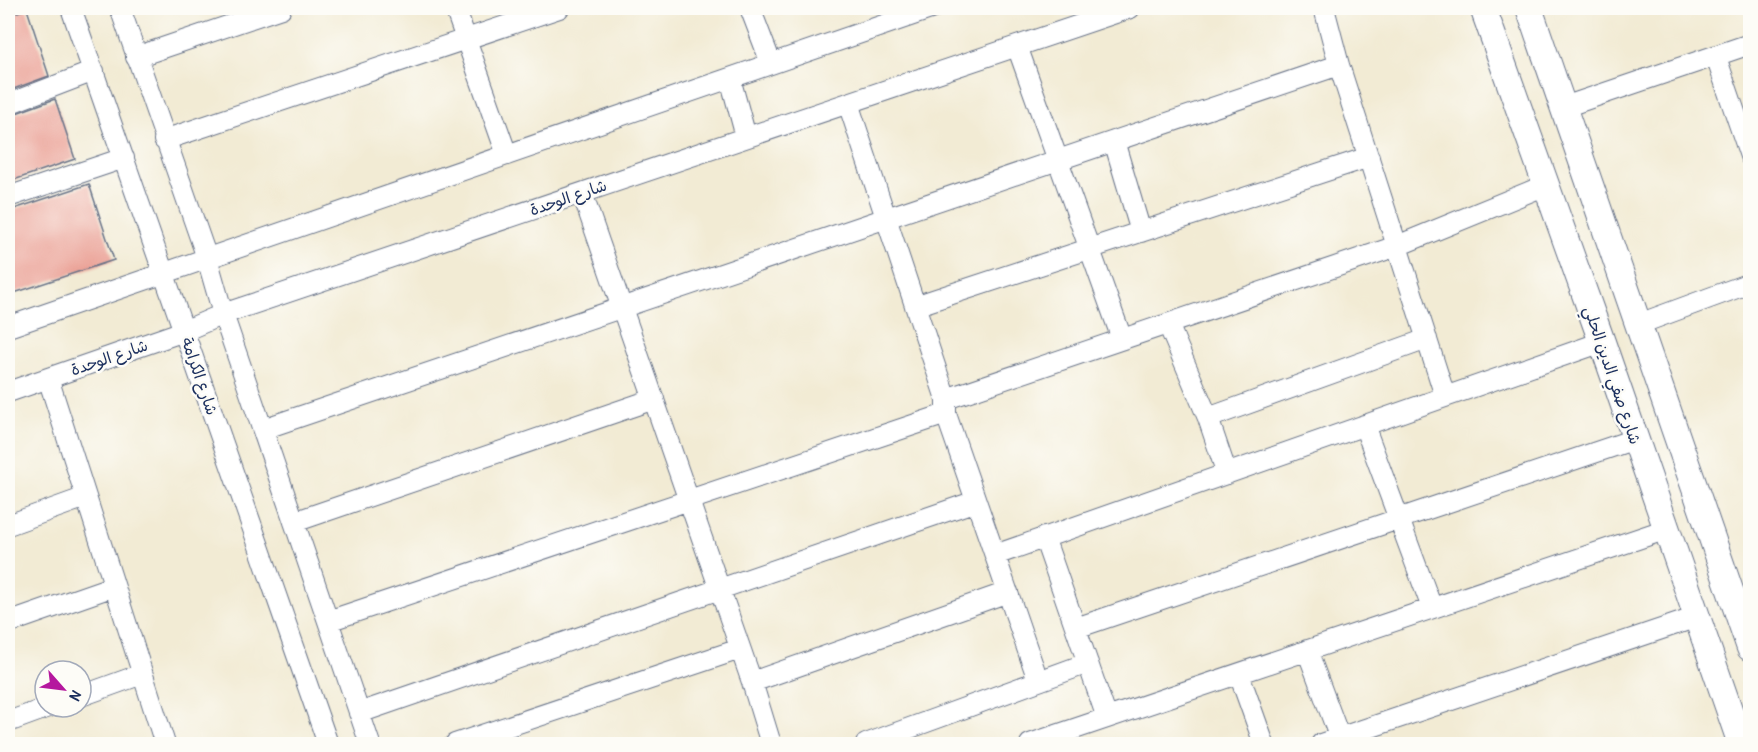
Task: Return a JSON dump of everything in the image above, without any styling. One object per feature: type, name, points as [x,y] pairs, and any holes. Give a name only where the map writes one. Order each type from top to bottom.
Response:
[{"type":"main road","name":"شارع صفي الدين الحلي","points":[[1483,8],[1602,342],[1740,742]]},
{"type":"main road","points":[[1529,8],[1750,648]]},
{"type":"street","name":"شارع الكرامة","points":[[71,8],[328,744]]},
{"type":"street","points":[[120,8],[164,140],[207,258],[223,314],[370,744]]},
{"type":"street","points":[[136,57],[281,8]]},
{"type":"street","points":[[455,8],[507,155]]},
{"type":"street","points":[[164,140],[559,8]]},
{"type":"street","points":[[750,8],[771,63]]},
{"type":"street","points":[[8,327],[933,8]]},
{"type":"street","name":"شارع الوحدة","points":[[8,392],[184,331],[223,314],[1130,8]]},
{"type":"street","points":[[1324,8],[1339,65],[1445,396]]},
{"type":"street","points":[[1564,107],[1750,44]]},
{"type":"street","points":[[1017,46],[1122,339]]},
{"type":"street","points":[[1716,57],[1750,156]]},
{"type":"street","points":[[263,429],[1339,65]]},
{"type":"street","points":[[8,104],[93,71]]},
{"type":"street","points":[[730,78],[746,137]]},
{"type":"street","points":[[848,103],[976,501],[1038,680]]},
{"type":"street","points":[[1114,141],[1141,231]]},
{"type":"street","points":[[915,306],[1368,156]]},
{"type":"street","points":[[8,197],[124,158]]},
{"type":"street","points":[[328,621],[689,500],[946,407],[1122,339],[1397,246],[1546,185]]},
{"type":"street","points":[[582,193],[752,682],[769,744]]},
{"type":"street","points":[[1639,324],[1750,283]]},
{"type":"street","points":[[1168,324],[1208,418],[1227,474]]},
{"type":"street","points":[[1208,418],[1427,339]]},
{"type":"street","points":[[995,555],[1602,342]]},
{"type":"street","points":[[48,378],[165,744]]},
{"type":"street","points":[[294,522],[654,399]]},
{"type":"street","points":[[1364,425],[1432,608]]},
{"type":"street","points":[[1076,628],[1635,439]]},
{"type":"street","points":[[8,525],[86,497]]},
{"type":"street","points":[[359,713],[976,501]]},
{"type":"street","points":[[1030,744],[1667,529]]},
{"type":"street","points":[[1044,537],[1107,718]]},
{"type":"street","points":[[8,623],[114,586]]},
{"type":"street","points":[[752,682],[1008,592]]},
{"type":"street","points":[[1307,650],[1334,742],[1697,617]]},
{"type":"street","points":[[455,744],[740,649]]},
{"type":"street","points":[[866,744],[1088,663]]},
{"type":"street","points":[[93,692],[142,674]]},
{"type":"street","points":[[1239,675],[1264,744]]},
{"type":"street","points":[[8,722],[33,713]]},
{"type":"building","points":[[27,9],[49,76],[8,91],[8,15]]},
{"type":"building","points":[[55,99],[75,159],[8,182],[8,116]]},
{"type":"building","points":[[89,184],[114,260],[8,295],[8,211]]}]
